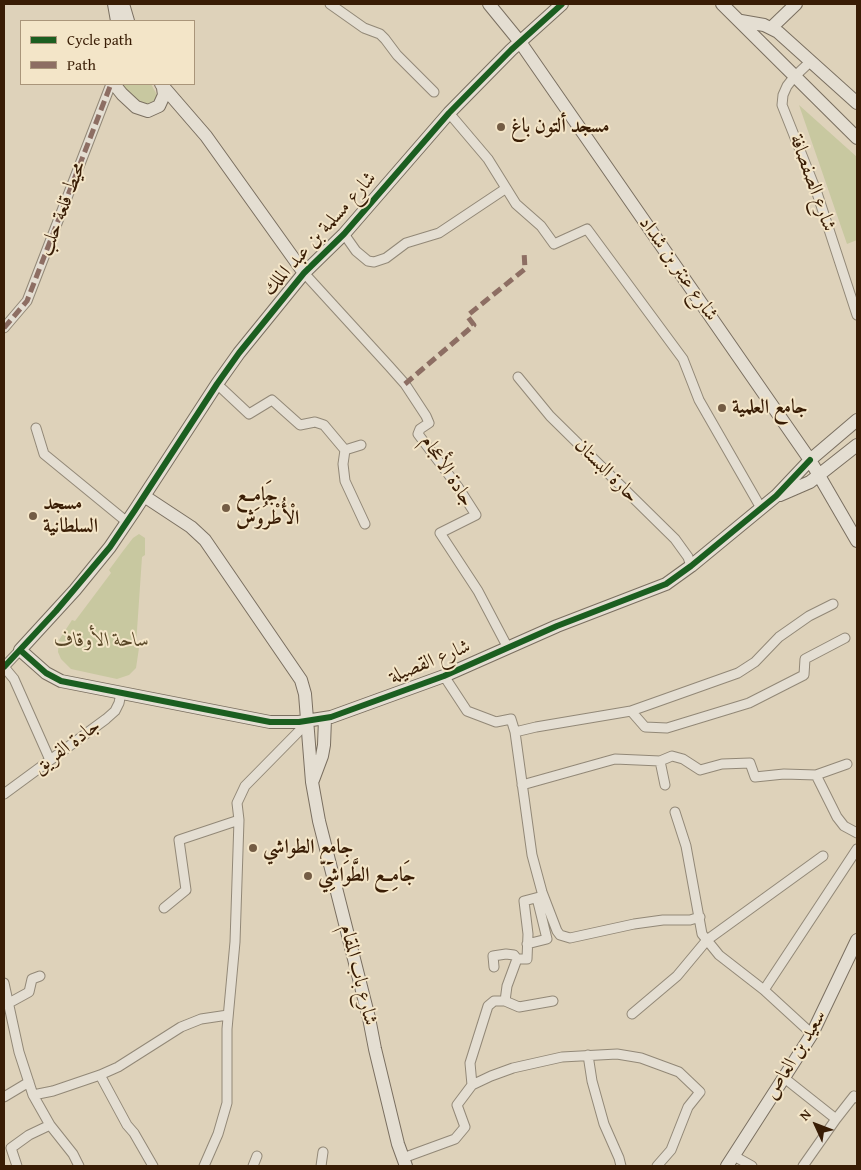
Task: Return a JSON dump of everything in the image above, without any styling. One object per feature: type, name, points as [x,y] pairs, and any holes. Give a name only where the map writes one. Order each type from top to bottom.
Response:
[{"type":"street","points":[[114,4],[117,20]]},
{"type":"street","points":[[123,4],[128,20]]},
{"type":"street","points":[[330,4],[364,28],[380,34],[397,55],[434,92]]},
{"type":"street","name":"شارع عنتر بن شداد","points":[[489,4],[520,42],[810,460],[857,541]]},
{"type":"street","name":"شارع مسلمة بن عبد الملك","points":[[20,650],[84,579],[127,522],[244,346],[304,273],[344,234],[449,113],[520,42],[562,4]]},
{"type":"street","points":[[722,4],[857,138]]},
{"type":"street","points":[[771,28],[796,4]]},
{"type":"street","points":[[741,21],[756,22],[771,28],[857,103]]},
{"type":"street","name":"شارع الصفصافة","points":[[811,61],[794,76],[783,95],[782,105],[817,193],[857,315]]},
{"type":"street","name":"محيط قلعة حلب","points":[[4,328],[27,301],[113,85]]},
{"type":"street","points":[[114,85],[136,107],[148,111],[159,106],[164,94],[162,86]]},
{"type":"street","points":[[162,86],[206,136],[304,273]]},
{"type":"street","points":[[449,113],[488,159],[516,204],[541,226],[554,244],[587,229],[683,359],[700,400],[761,508]]},
{"type":"street","points":[[344,234],[356,251],[368,261],[374,262],[386,258],[406,244],[439,232],[505,189]]},
{"type":"street","name":"جادة الأعجام","points":[[304,273],[389,366],[426,416],[429,423],[420,429],[418,434],[458,487],[476,515],[440,533],[478,591],[508,648]]},
{"type":"street","name":"حارة البستان","points":[[518,377],[550,416],[675,539],[688,557],[691,566]]},
{"type":"street","points":[[217,384],[249,414],[272,400],[300,424],[314,422],[324,425],[345,450],[343,464],[346,481],[365,524]]},
{"type":"street","name":"شارع القصيلة","points":[[20,650],[57,680],[270,722],[308,722],[325,719],[444,676],[557,626],[666,584],[691,566],[776,496],[810,460],[857,420]]},
{"type":"street","points":[[36,428],[44,454],[127,522]]},
{"type":"street","name":"شارع القصيلة","points":[[776,496],[810,482],[857,445]]},
{"type":"street","points":[[345,450],[361,446]]},
{"type":"street","name":"شارع باب المقام","points":[[144,496],[192,527],[205,540],[301,680],[305,694],[312,782],[319,822],[404,1162]]},
{"type":"street","points":[[515,732],[631,711],[738,673],[755,662],[780,637],[809,616],[834,604]]},
{"type":"street","points":[[631,711],[645,727],[667,728],[749,703],[804,675],[805,659],[845,638]]},
{"type":"street","points":[[20,650],[4,667],[14,679],[50,760]]},
{"type":"street","points":[[444,676],[467,711],[496,722],[511,719],[515,732],[532,855],[547,939],[528,944]]},
{"type":"street","name":"جادة الفريق","points":[[4,794],[115,711],[121,693]]},
{"type":"street","points":[[312,782],[322,756],[325,719]]},
{"type":"street","points":[[204,1166],[218,1134],[227,1103],[228,1015],[235,942],[239,820],[237,802],[245,786],[308,722]]},
{"type":"street","points":[[522,785],[615,760],[660,761],[672,756],[683,759],[700,770],[722,764],[750,763],[755,777],[784,774],[816,775],[847,764]]},
{"type":"street","points":[[660,761],[665,785]]},
{"type":"street","points":[[816,775],[844,826],[857,833]]},
{"type":"street","points":[[675,812],[686,846],[702,934],[719,955],[764,990],[812,1034]]},
{"type":"street","points":[[164,908],[186,890],[180,840],[239,820]]},
{"type":"street","points":[[764,990],[857,849]]},
{"type":"street","points":[[632,1014],[677,976],[708,940],[823,856]]},
{"type":"street","points":[[540,897],[557,931],[565,938],[634,924],[663,920],[690,920],[700,917]]},
{"type":"street","points":[[494,968],[493,956],[506,954],[514,955],[517,959],[527,959],[528,944],[524,901],[540,897]]},
{"type":"street","name":"سعيد بن العاص","points":[[731,1161],[812,1034],[854,958],[857,940]]},
{"type":"street","points":[[505,1001],[507,986],[517,959]]},
{"type":"street","points":[[9,1002],[29,992],[32,979],[40,976]]},
{"type":"street","points":[[4,983],[19,1052],[33,1095],[50,1125],[73,1154],[79,1166]]},
{"type":"street","points":[[472,1085],[470,1063],[488,1006],[494,1001],[505,1001],[519,1007],[552,1001]]},
{"type":"street","points":[[33,1095],[53,1091],[100,1075],[118,1067],[181,1027],[201,1019],[228,1015]]},
{"type":"street","points":[[404,1162],[455,1139],[465,1127],[457,1106],[472,1085],[513,1068],[588,1054],[618,1054],[641,1058],[679,1072],[700,1092],[688,1108],[672,1150],[657,1166]]},
{"type":"street","points":[[588,1054],[592,1081],[604,1124],[621,1166]]},
{"type":"street","points":[[100,1075],[127,1125],[134,1133],[153,1166]]},
{"type":"street","points":[[783,1077],[836,1119]]},
{"type":"street","points":[[4,1098],[29,1082]]},
{"type":"street","points":[[803,1166],[836,1119],[856,1095]]},
{"type":"street","points":[[17,1166],[11,1148],[29,1135],[50,1125]]},
{"type":"street","points":[[321,1166],[323,1152]]},
{"type":"street","points":[[253,1166],[257,1156]]},
{"type":"street","points":[[731,1161],[752,1166]]},
{"type":"green space","points":[[119,85],[152,85],[157,99],[155,103],[144,105]]},
{"type":"green space","points":[[799,105],[857,157],[857,240],[847,244]]},
{"type":"green space","name":"ساحة الأوقاف","points":[[139,534],[145,538],[145,555],[142,557],[136,645],[139,648],[136,668],[129,675],[117,679],[71,669],[61,659],[58,652],[59,640],[72,620],[75,621],[111,573],[109,570],[123,551],[133,538]]},
{"type":"marked path","points":[[4,328],[27,301],[111,85]]},
{"type":"marked path","points":[[405,384],[474,325],[468,315],[525,269],[524,251]]},
{"type":"cycle path","points":[[4,667],[56,611],[110,547],[217,384],[239,353],[304,273],[344,234],[449,113],[511,50],[562,4]]},
{"type":"cycle path","points":[[20,650],[46,673],[61,681],[270,722],[299,722],[331,717],[444,676],[557,626],[666,584],[691,566],[776,496],[810,460]]},
{"type":"place","name":"مسجد ألتون باغ","points":[[501,127]]},
{"type":"place","name":"جامع العلمية","points":[[722,408]]},
{"type":"place","name":"جَامِع الْأُطْرُوش","points":[[226,508]]},
{"type":"place","name":"مسجد السلطانية","points":[[33,516]]},
{"type":"place","name":"جامع الطواشي","points":[[253,848]]},
{"type":"place","name":"جَامِع الطَّوَاشِيّ","points":[[308,876]]}]
